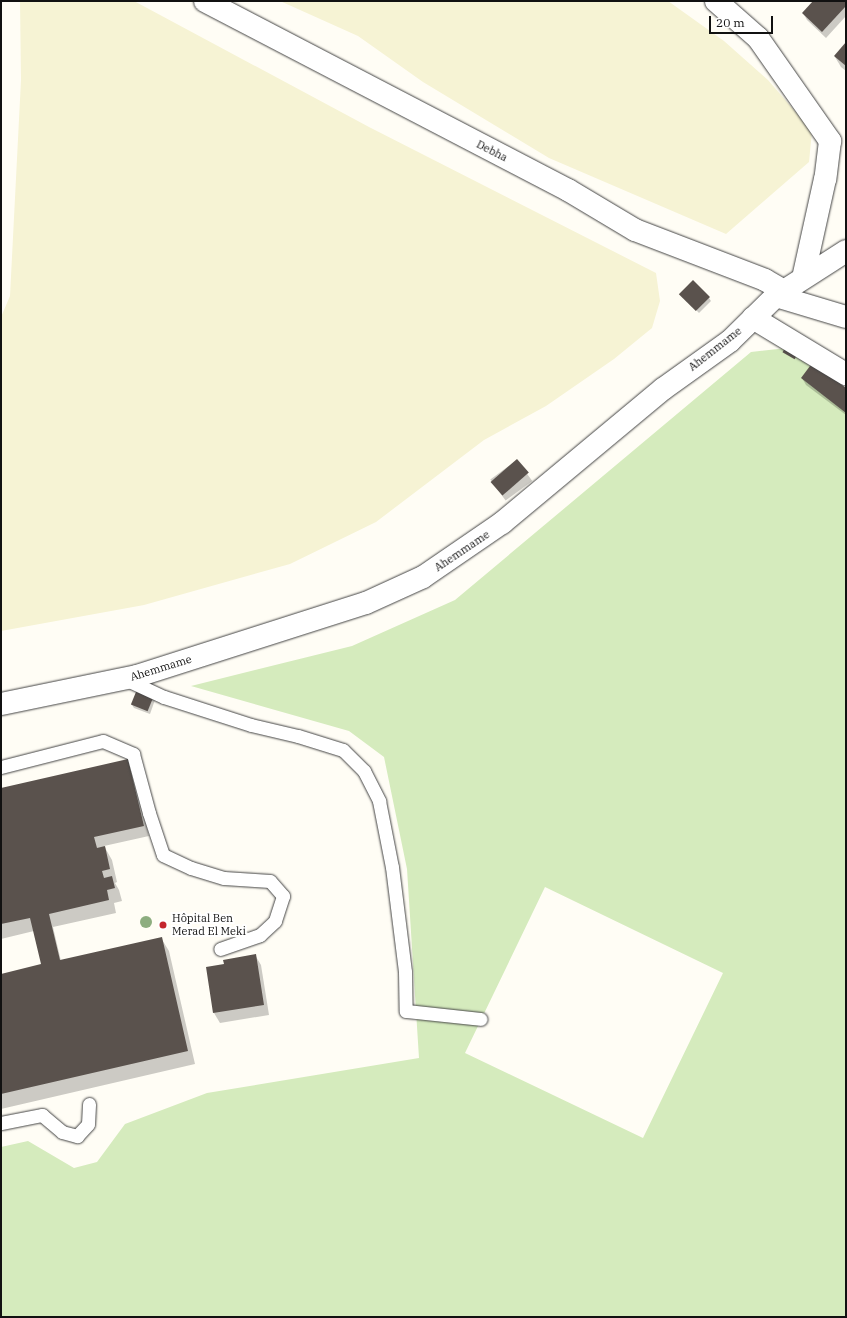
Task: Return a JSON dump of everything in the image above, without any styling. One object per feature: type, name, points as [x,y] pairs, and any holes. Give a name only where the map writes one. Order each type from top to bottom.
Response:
[{"type":"street","name":"Debha","points":[[205,1],[568,190],[635,230],[765,280],[780,293],[846,317]]},
{"type":"street","points":[[716,1],[758,38],[830,141],[824,179],[803,278]]},
{"type":"street","name":"Ahemmame","points":[[1,704],[137,676],[366,603],[423,577],[502,523],[663,389],[730,341],[780,293],[846,251]]},
{"type":"street","points":[[753,318],[846,374]]},
{"type":"lane","points":[[124,679],[164,697],[251,725],[298,736],[343,750],[364,771],[379,801],[392,867],[406,972],[406,1011],[481,1020]]},
{"type":"lane","points":[[1,767],[103,741],[133,754],[149,813],[163,855],[191,868],[224,878],[270,881],[283,896],[275,921],[260,935],[220,949]]},
{"type":"lane","points":[[1,1124],[42,1115],[62,1132],[77,1136],[88,1124],[89,1104]]},
{"type":"shaded area","points":[[20,1],[134,1],[369,127],[656,273],[660,301],[652,328],[614,359],[546,406],[484,440],[376,522],[290,564],[144,605],[1,631],[1,317],[10,296],[21,80]]},
{"type":"shaded area","points":[[280,1],[668,1],[724,41],[768,80],[812,131],[809,162],[726,234],[549,158],[423,82],[358,36]]},
{"type":"green space","points":[[787,348],[846,392],[846,1317],[1,1317],[1,1147],[28,1141],[74,1168],[97,1162],[125,1124],[207,1093],[419,1058],[407,869],[384,757],[349,731],[191,686],[352,646],[455,600],[751,352]],"holes":[[[545,887],[723,973],[643,1138],[465,1053]]]},
{"type":"building","points":[[813,1],[846,1],[846,6],[822,32],[802,13]]},
{"type":"building","points":[[846,42],[846,66],[834,56]]},
{"type":"building","points":[[693,280],[710,297],[696,311],[679,294]]},
{"type":"building","points":[[789,341],[801,348],[795,359],[782,352]]},
{"type":"building","points":[[813,362],[846,388],[846,413],[801,378]]},
{"type":"building","points":[[517,459],[529,473],[502,496],[491,482]]},
{"type":"building","points":[[138,687],[155,694],[148,711],[131,705]]},
{"type":"building","points":[[128,759],[144,826],[94,837],[97,848],[105,846],[110,869],[102,871],[104,878],[112,876],[115,888],[107,890],[109,900],[49,914],[60,960],[162,937],[188,1051],[1,1094],[1,974],[41,964],[30,918],[1,924],[1,788]]},
{"type":"building","points":[[256,954],[264,1005],[213,1013],[206,967],[224,964],[223,960]]},
{"type":"place","name":"Hôpital Ben Merad El Meki","points":[[163,925]]}]
